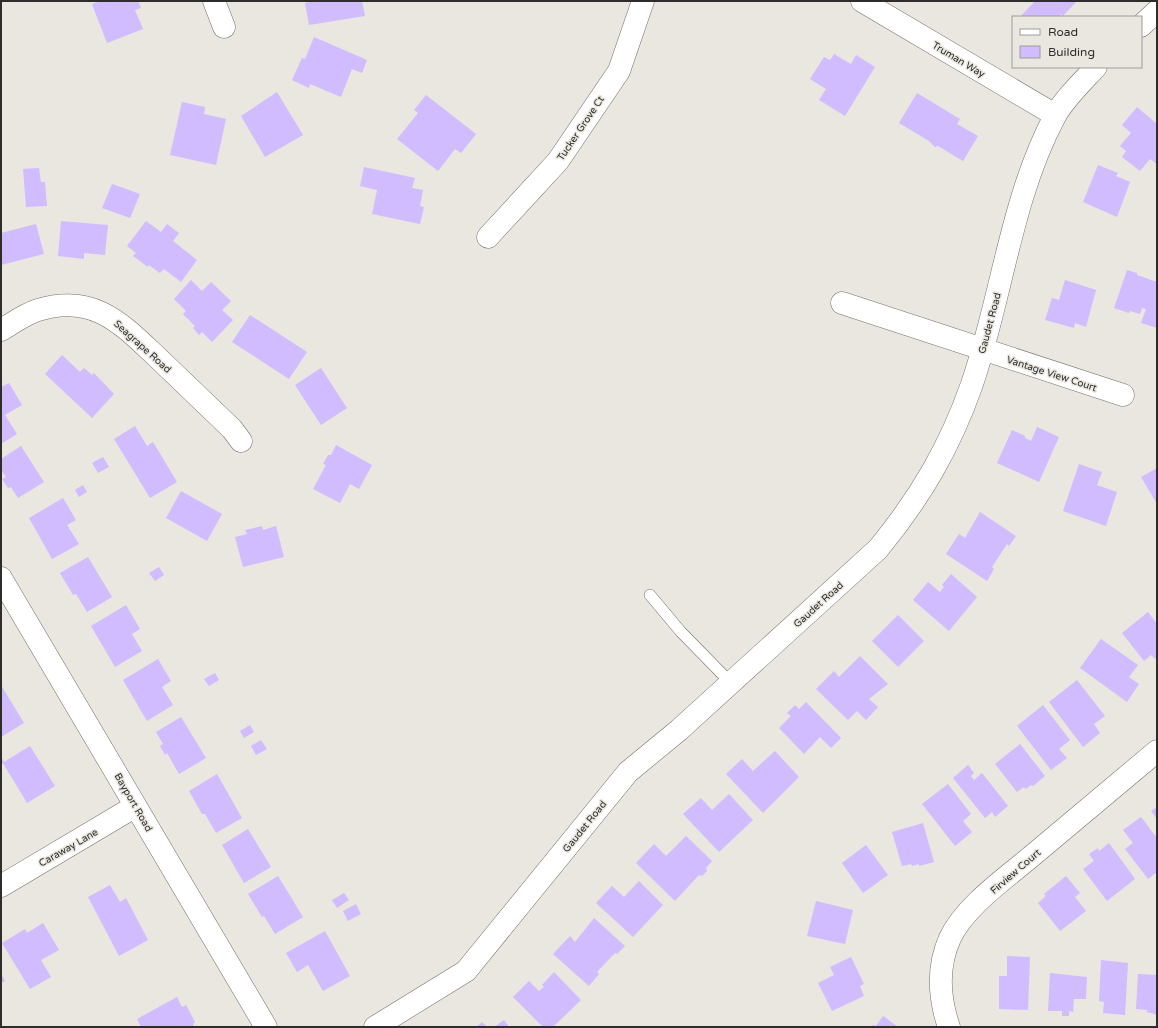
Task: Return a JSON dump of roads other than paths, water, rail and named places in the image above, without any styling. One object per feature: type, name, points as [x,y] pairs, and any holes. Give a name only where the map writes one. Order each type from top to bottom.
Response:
[{"type":"street","points":[[214,1],[224,27]]},
{"type":"street","name":"Tucker Grove Ct","points":[[488,237],[558,161],[619,71],[643,1]]},
{"type":"street","name":"Truman Way","points":[[862,1],[1055,115]]},
{"type":"street","points":[[1142,25],[1157,11]]},
{"type":"street","name":"Gaudet Road","points":[[375,1027],[466,972],[628,772],[679,730],[878,549],[900,522],[927,482],[952,434],[972,384],[1024,192],[1055,115],[1077,87],[1095,68]]},
{"type":"street","name":"Vantage View Court","points":[[842,303],[1123,396]]},
{"type":"street","name":"Seagrape Road","points":[[1,330],[38,310],[63,305],[79,306],[102,312],[127,329],[232,429],[241,441]]},
{"type":"street","name":"Bayport Road","points":[[1,578],[116,772],[134,807],[159,846],[266,1027]]},
{"type":"street","name":"Firview Court","points":[[949,1027],[943,1009],[940,986],[942,964],[950,938],[963,917],[998,885],[1157,751]]},
{"type":"street","name":"Caraway Lane","points":[[1,886],[134,807]]},
{"type":"lane","points":[[650,595],[681,632],[731,683]]}]
